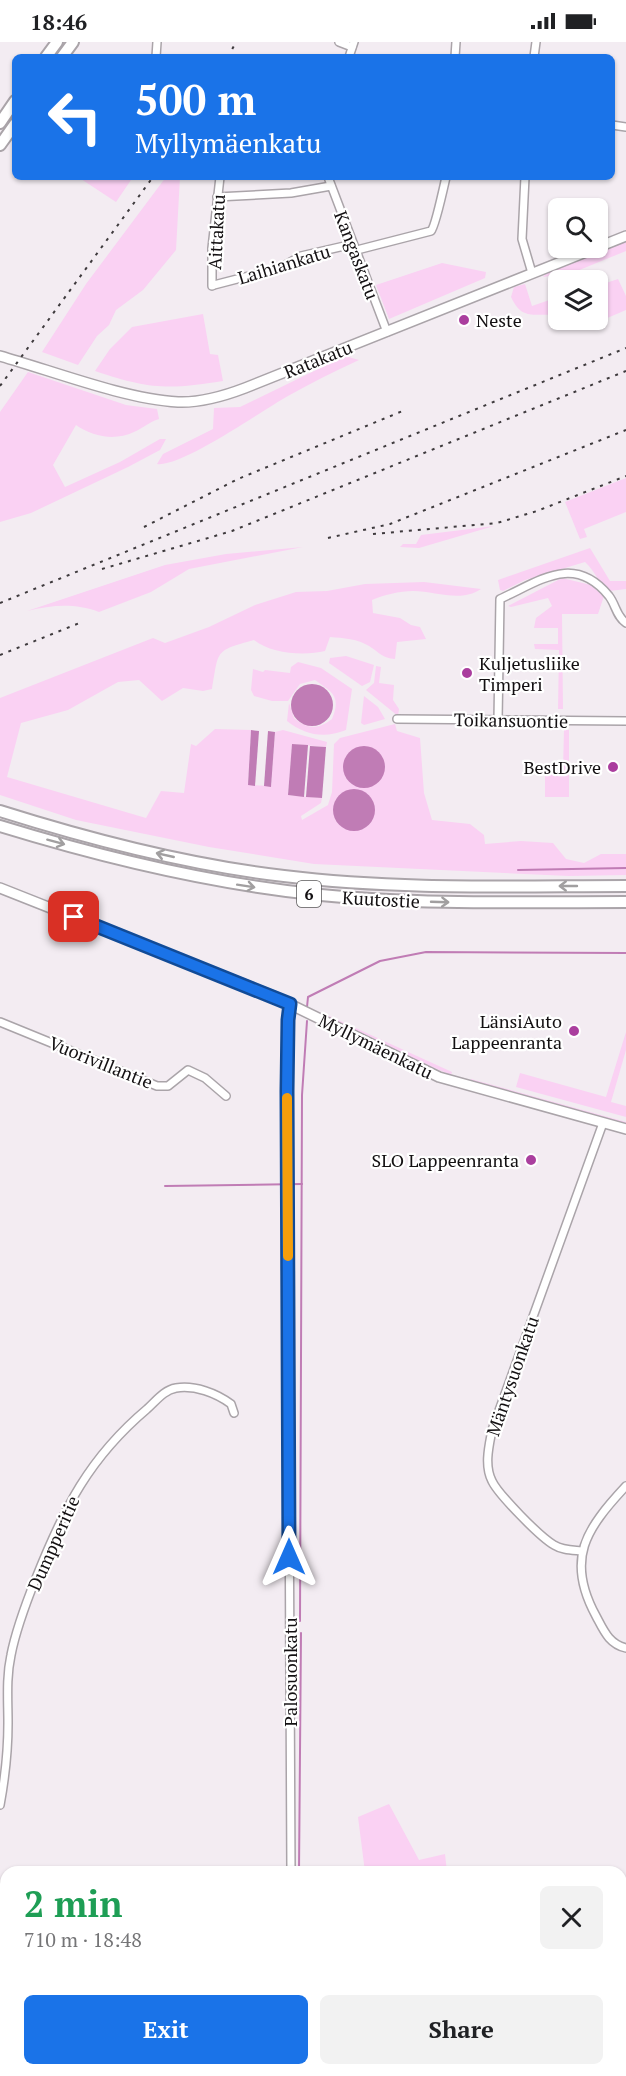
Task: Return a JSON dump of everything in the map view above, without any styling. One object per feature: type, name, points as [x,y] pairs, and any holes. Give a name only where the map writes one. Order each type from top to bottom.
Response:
[{"type":"main road","points":[[0,123],[12,105]]},
{"type":"main road","points":[[0,145],[12,127]]},
{"type":"main road","name":"Ratakatu","points":[[0,356],[155,399],[179,402],[201,401],[245,388],[626,236]]},
{"type":"main road","name":"Kuutostie","points":[[0,811],[166,855],[284,876],[397,885],[626,886]]},
{"type":"main road","name":"Kuutostie","points":[[0,826],[168,871],[245,886],[321,895],[456,902],[626,902]]},
{"type":"main road","name":"Myllymäenkatu","points":[[0,888],[290,1004],[439,1077],[626,1130]]},
{"type":"street","points":[[339,42],[353,44]]},
{"type":"street","name":"Aittakatu","points":[[213,285],[212,248],[220,180]]},
{"type":"street","name":"Kangaskatu","points":[[329,180],[387,332]]},
{"type":"street","name":"Laihiankatu","points":[[213,285],[280,268],[301,256],[431,231],[436,222],[438,202],[445,180]]},
{"type":"street","points":[[525,180],[522,239],[532,273]]},
{"type":"street","points":[[217,197],[291,193],[331,186]]},
{"type":"street","points":[[498,720],[500,600],[561,572],[587,576],[609,597],[620,619],[626,623]]},
{"type":"street","name":"Toikansuontie","points":[[397,719],[626,721]]},
{"type":"street","name":"Palosuonkatu","points":[[290,1004],[287,1091],[291,1866]]},
{"type":"street","name":"Vuorivillantie","points":[[0,1022],[157,1086],[168,1086],[188,1070],[205,1078],[226,1096]]},
{"type":"street","name":"Mäntysuonkatu","points":[[581,1551],[567,1550],[553,1544],[512,1506],[492,1480],[487,1454],[492,1430],[603,1123]]},
{"type":"street","name":"Dumpperitie","points":[[0,1805],[7,1755],[8,1675],[11,1654],[19,1624],[43,1560],[79,1486],[118,1433],[164,1393],[174,1388],[201,1389],[223,1398],[231,1404],[234,1413]]},
{"type":"street","points":[[626,1486],[598,1516],[581,1551],[582,1583],[588,1600],[611,1642],[626,1648]]},
{"type":"shaded area","points":[[83,180],[131,180],[116,202]]},
{"type":"shaded area","points":[[164,180],[180,180],[176,250],[143,290],[116,310],[109,325],[97,336],[78,365],[42,352],[86,284]]},
{"type":"shaded area","points":[[626,240],[626,251],[579,270],[551,270],[581,258],[608,258],[608,247]]},
{"type":"shaded area","points":[[442,263],[486,272],[485,278],[389,319],[376,285]]},
{"type":"shaded area","points":[[618,279],[626,296],[626,310],[608,318],[608,282]]},
{"type":"shaded area","points":[[525,284],[532,306],[548,300],[548,315],[530,314],[520,310],[511,297],[514,287]]},
{"type":"shaded area","points":[[203,314],[210,354],[218,355],[223,381],[187,386],[158,386],[95,371],[110,349],[132,327]]},
{"type":"shaded area","points":[[345,356],[359,360],[288,396],[202,448],[168,463],[157,464],[163,454],[213,429],[214,408],[240,407]]},
{"type":"shaded area","points":[[28,372],[126,405],[157,409],[159,419],[127,435],[112,437],[97,435],[76,425],[53,465],[65,487],[120,462],[160,439],[166,439],[160,450],[128,467],[31,513],[0,522],[0,412]]},
{"type":"shaded area","points":[[626,478],[626,512],[584,529],[587,537],[580,539],[565,502]]},
{"type":"shaded area","points":[[494,526],[419,548],[400,547],[403,544],[416,544],[421,535]]},
{"type":"shaded area","points":[[303,547],[189,569],[151,592],[99,612],[81,607],[63,606],[27,611],[165,565],[226,554]]},
{"type":"shaded area","points":[[590,548],[610,581],[626,581],[626,589],[610,591],[585,562],[525,580],[503,591],[500,590],[498,580]]},
{"type":"shaded area","points":[[562,578],[591,585],[604,596],[598,614],[562,614],[563,709],[558,709],[559,650],[535,649],[534,644],[558,644],[558,628],[534,628],[536,618],[552,606],[548,598],[508,606]]},
{"type":"shaded area","points":[[424,582],[481,589],[456,596],[422,591],[403,592],[372,600],[373,613],[400,618],[411,625],[420,627],[426,639],[397,642],[395,659],[350,639],[330,637],[325,651],[308,653],[279,651],[254,640],[232,647],[221,654],[216,666],[212,689],[203,691],[183,688],[162,701],[139,680],[118,682],[68,710],[21,723],[7,777],[146,818],[161,791],[184,793],[191,744],[196,746],[215,729],[251,730],[248,785],[271,786],[275,732],[283,730],[327,742],[326,747],[292,744],[288,795],[322,798],[321,803],[301,816],[302,820],[328,805],[332,792],[334,744],[340,738],[395,724],[397,731],[420,738],[424,793],[432,820],[470,824],[484,835],[485,844],[521,841],[553,843],[566,859],[584,863],[601,854],[626,854],[626,875],[569,876],[314,864],[209,847],[76,820],[0,795],[0,698],[153,638],[165,643],[209,627],[255,605],[296,592],[327,591],[365,584]]},
{"type":"shaded area","points":[[346,656],[374,665],[370,682],[362,686],[329,663],[330,658]]},
{"type":"shaded area","points":[[298,662],[321,668],[352,689],[346,730],[338,733],[315,734],[301,730],[287,721],[289,703],[294,718],[308,726],[322,725],[332,719],[335,699],[330,691],[315,680],[300,684],[288,701],[272,701],[254,696],[251,690],[253,669],[263,672],[265,670],[290,673],[291,667]]},
{"type":"shaded area","points":[[376,666],[381,667],[379,683],[394,685],[393,700],[399,709],[398,716],[366,690],[374,683]]},
{"type":"shaded area","points":[[312,684],[327,690],[333,705],[327,720],[312,726],[297,720],[291,705],[297,690]]},
{"type":"shaded area","points":[[364,696],[378,707],[385,719],[364,725],[361,723]]},
{"type":"shaded area","points":[[251,730],[259,731],[255,786],[248,785]]},
{"type":"shaded area","points":[[564,730],[569,730],[569,797],[545,797],[545,772],[563,771]]},
{"type":"shaded area","points":[[268,731],[275,732],[271,787],[264,786]]},
{"type":"shaded area","points":[[292,744],[308,745],[304,797],[288,795]]},
{"type":"shaded area","points":[[310,746],[326,747],[322,798],[306,797]]},
{"type":"shaded area","points":[[364,746],[379,752],[385,767],[379,782],[364,788],[349,782],[343,767],[349,752]]},
{"type":"shaded area","points":[[354,789],[369,795],[375,810],[369,825],[354,831],[339,825],[333,810],[339,795]]},
{"type":"shaded area","points":[[323,1015],[452,1072],[451,1075],[388,1048]]},
{"type":"shaded area","points":[[626,1032],[626,1050],[611,1102],[626,1106],[626,1117],[516,1087],[520,1073],[606,1097]]},
{"type":"shaded area","points":[[471,1079],[626,1122],[626,1124],[470,1081]]},
{"type":"shaded area","points":[[389,1804],[419,1860],[445,1854],[446,1866],[364,1866],[358,1817]]},
{"type":"waterway","points":[[518,870],[626,868]]},
{"type":"waterway","points":[[307,1007],[308,997],[380,961],[426,952],[626,953]]},
{"type":"waterway","points":[[300,1621],[302,1095],[307,1021]]},
{"type":"waterway","points":[[165,1186],[302,1184]]},
{"type":"waterway","points":[[299,1866],[301,1633]]},
{"type":"railway","points":[[230,54],[236,42]]},
{"type":"railway","points":[[0,386],[151,180]]},
{"type":"railway","points":[[0,603],[626,348]]},
{"type":"railway","points":[[102,569],[232,531],[626,371]]},
{"type":"railway","points":[[144,527],[238,479],[405,410]]},
{"type":"railway","points":[[328,538],[390,524],[626,430]]},
{"type":"railway","points":[[373,534],[497,523],[537,511],[626,476]]},
{"type":"railway","points":[[0,655],[82,622]]},
{"type":"slow traffic","points":[[287,1098],[288,1256]]},
{"type":"place","name":"Neste","points":[[464,320]]},
{"type":"place","name":"Kuljetusliike Timperi","points":[[467,673]]},
{"type":"place","name":"BestDrive","points":[[613,767]]},
{"type":"place","name":"LänsiAuto Lappeenranta","points":[[574,1031]]},
{"type":"place","name":"SLO Lappeenranta","points":[[531,1160]]},
{"type":"route","points":[[74,917],[290,1004],[287,1091],[289,1557]]}]
